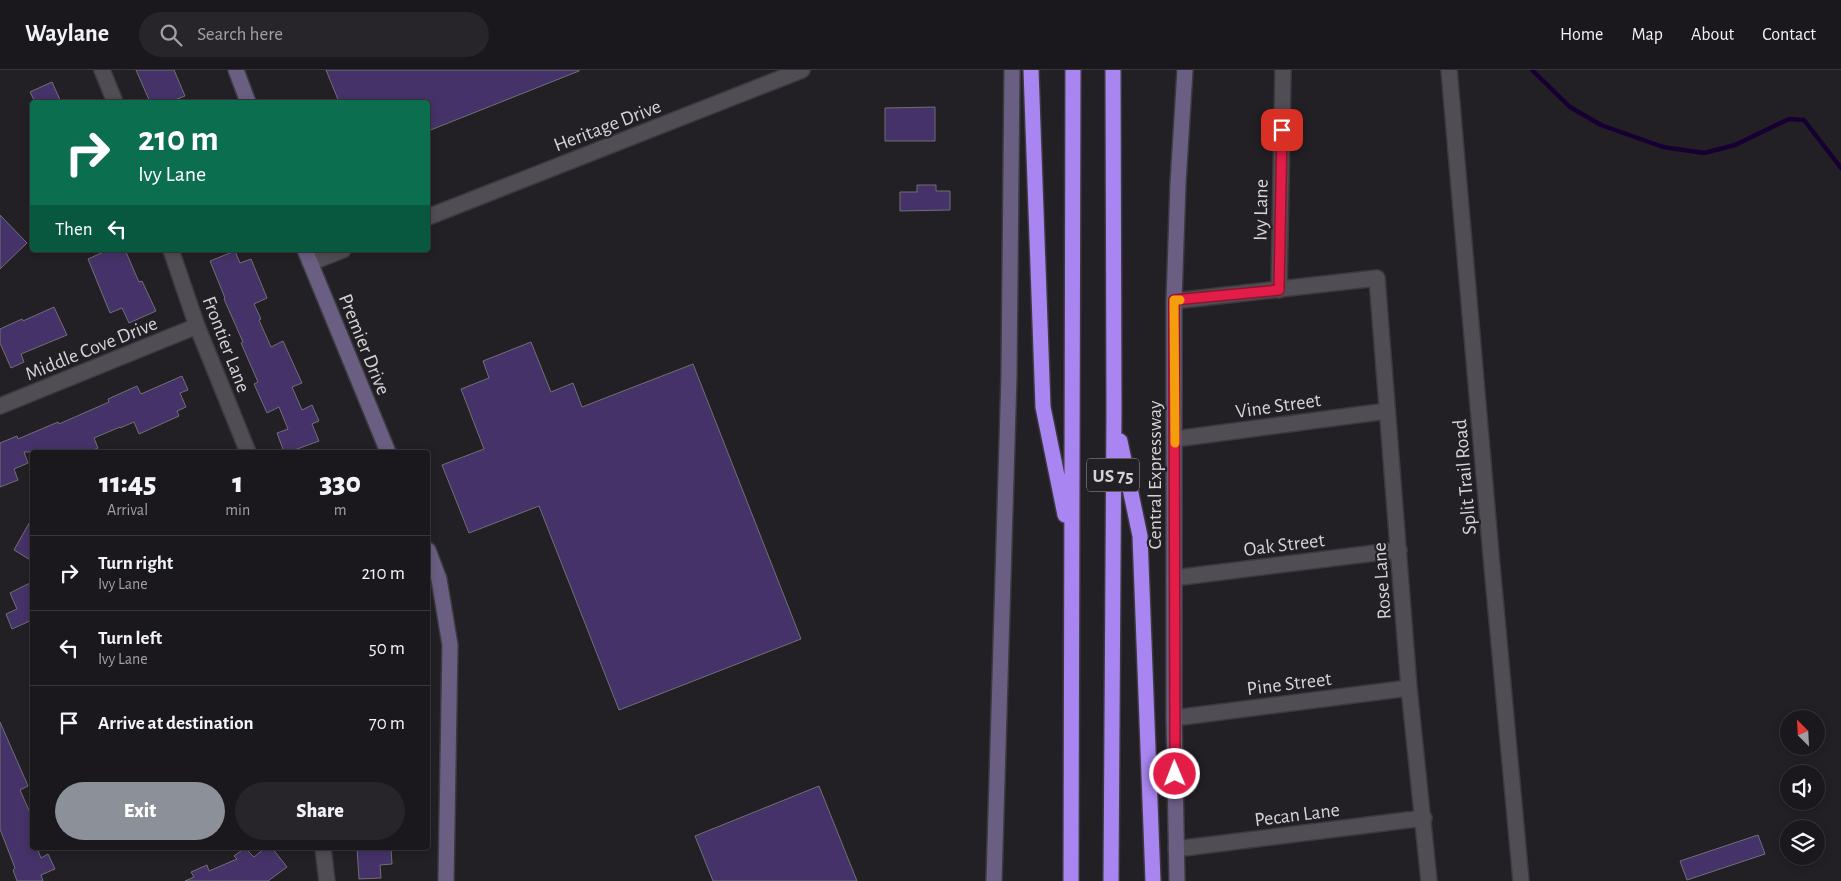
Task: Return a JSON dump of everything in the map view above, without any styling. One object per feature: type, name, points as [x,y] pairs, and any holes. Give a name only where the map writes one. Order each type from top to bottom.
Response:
[{"type":"highway","points":[[1032,70],[1043,407],[1072,546]]},
{"type":"highway","name":"US 75","points":[[1071,881],[1073,70]]},
{"type":"highway","name":"Central Expressway","points":[[1111,881],[1114,410],[1113,70]]},
{"type":"highway","points":[[1114,410],[1140,536],[1153,881]]},
{"type":"main road","points":[[236,70],[247,100]]},
{"type":"main road","points":[[994,881],[1009,375],[1012,70]]},
{"type":"main road","name":"Central Expressway","points":[[1177,881],[1174,718],[1174,300],[1178,183],[1185,70]]},
{"type":"main road","name":"Premier Drive","points":[[308,256],[387,450]]},
{"type":"main road","points":[[430,555],[439,579],[450,646],[446,881]]},
{"type":"street","points":[[102,70],[114,100]]},
{"type":"street","name":"Heritage Drive","points":[[430,216],[802,70]]},
{"type":"street","name":"Ivy Lane","points":[[1279,290],[1283,70]]},
{"type":"street","name":"Split Trail Road","points":[[1449,70],[1490,555],[1521,881]]},
{"type":"street","name":"Frontier Lane","points":[[171,252],[197,326],[247,450]]},
{"type":"street","points":[[308,256],[331,252]]},
{"type":"street","name":"Rose Lane","points":[[1279,290],[1377,278],[1409,688],[1424,818],[1429,881]]},
{"type":"street","points":[[1174,300],[1279,290]]},
{"type":"street","name":"Middle Cove Drive","points":[[0,406],[197,326]]},
{"type":"street","name":"Vine Street","points":[[1175,440],[1387,411]]},
{"type":"street","name":"Oak Street","points":[[1174,578],[1399,550]]},
{"type":"street","name":"Pine Street","points":[[1174,718],[1409,688]]},
{"type":"street","name":"Pecan Lane","points":[[1176,849],[1424,818]]},
{"type":"street","points":[[323,850],[327,881]]},
{"type":"building","points":[[136,70],[174,70],[185,96],[175,100],[149,100]]},
{"type":"building","points":[[326,70],[579,70],[430,130],[430,100],[338,100]]},
{"type":"building","points":[[52,82],[60,100],[34,100],[30,92]]},
{"type":"building","points":[[935,107],[935,141],[885,141],[885,108]]},
{"type":"building","points":[[917,185],[936,185],[936,191],[950,191],[950,210],[900,211],[900,192],[917,192]]},
{"type":"building","points":[[0,215],[27,243],[0,269]]},
{"type":"building","points":[[104,252],[126,252],[139,282],[142,281],[156,311],[129,323],[122,308],[110,313],[88,259]]},
{"type":"building","points":[[232,252],[235,252],[240,263],[251,259],[267,298],[254,304],[261,319],[259,320],[271,347],[283,341],[302,383],[292,387],[302,410],[312,405],[319,421],[312,424],[319,441],[294,450],[283,450],[277,433],[288,429],[279,407],[267,413],[254,384],[258,382],[241,343],[243,342],[210,261]]},
{"type":"building","points":[[54,307],[67,335],[21,354],[24,362],[11,368],[0,343],[0,329]]},
{"type":"building","points":[[531,342],[551,392],[573,383],[582,407],[693,364],[801,639],[619,710],[539,506],[469,533],[442,465],[484,449],[461,389],[489,378],[483,361]]},
{"type":"building","points":[[182,376],[188,390],[180,393],[186,407],[177,411],[179,416],[139,434],[134,422],[94,438],[98,448],[93,450],[30,450],[30,452],[24,452],[28,463],[14,469],[18,480],[0,487],[0,443],[17,436],[18,439],[58,422],[59,424],[109,402],[108,399],[137,386],[141,394]]},
{"type":"building","points":[[30,522],[30,560],[14,550]]},
{"type":"building","points":[[30,583],[30,621],[12,629],[6,614],[17,609],[10,593]]},
{"type":"building","points":[[0,722],[28,786],[20,790],[30,812],[30,850],[38,850],[41,858],[48,854],[55,869],[41,875],[43,881],[17,881],[13,870],[15,868],[0,829]]},
{"type":"building","points":[[819,786],[857,881],[713,881],[695,836]]},
{"type":"building","points":[[1758,835],[1765,854],[1687,880],[1680,861]]},
{"type":"building","points":[[242,850],[247,850],[254,857],[263,850],[274,850],[287,867],[268,881],[185,881],[194,877],[191,872],[207,865],[209,871],[237,859],[234,856]]},
{"type":"building","points":[[357,850],[391,850],[392,864],[380,865],[381,878],[359,879]]},
{"type":"waterway","points":[[1532,70],[1570,107],[1601,125],[1663,147],[1704,153],[1735,145],[1789,119],[1804,120],[1841,168]]},
{"type":"slow traffic","points":[[1175,443],[1174,300],[1180,300]]},
{"type":"route","points":[[1175,774],[1174,300],[1279,290],[1282,130]]}]
